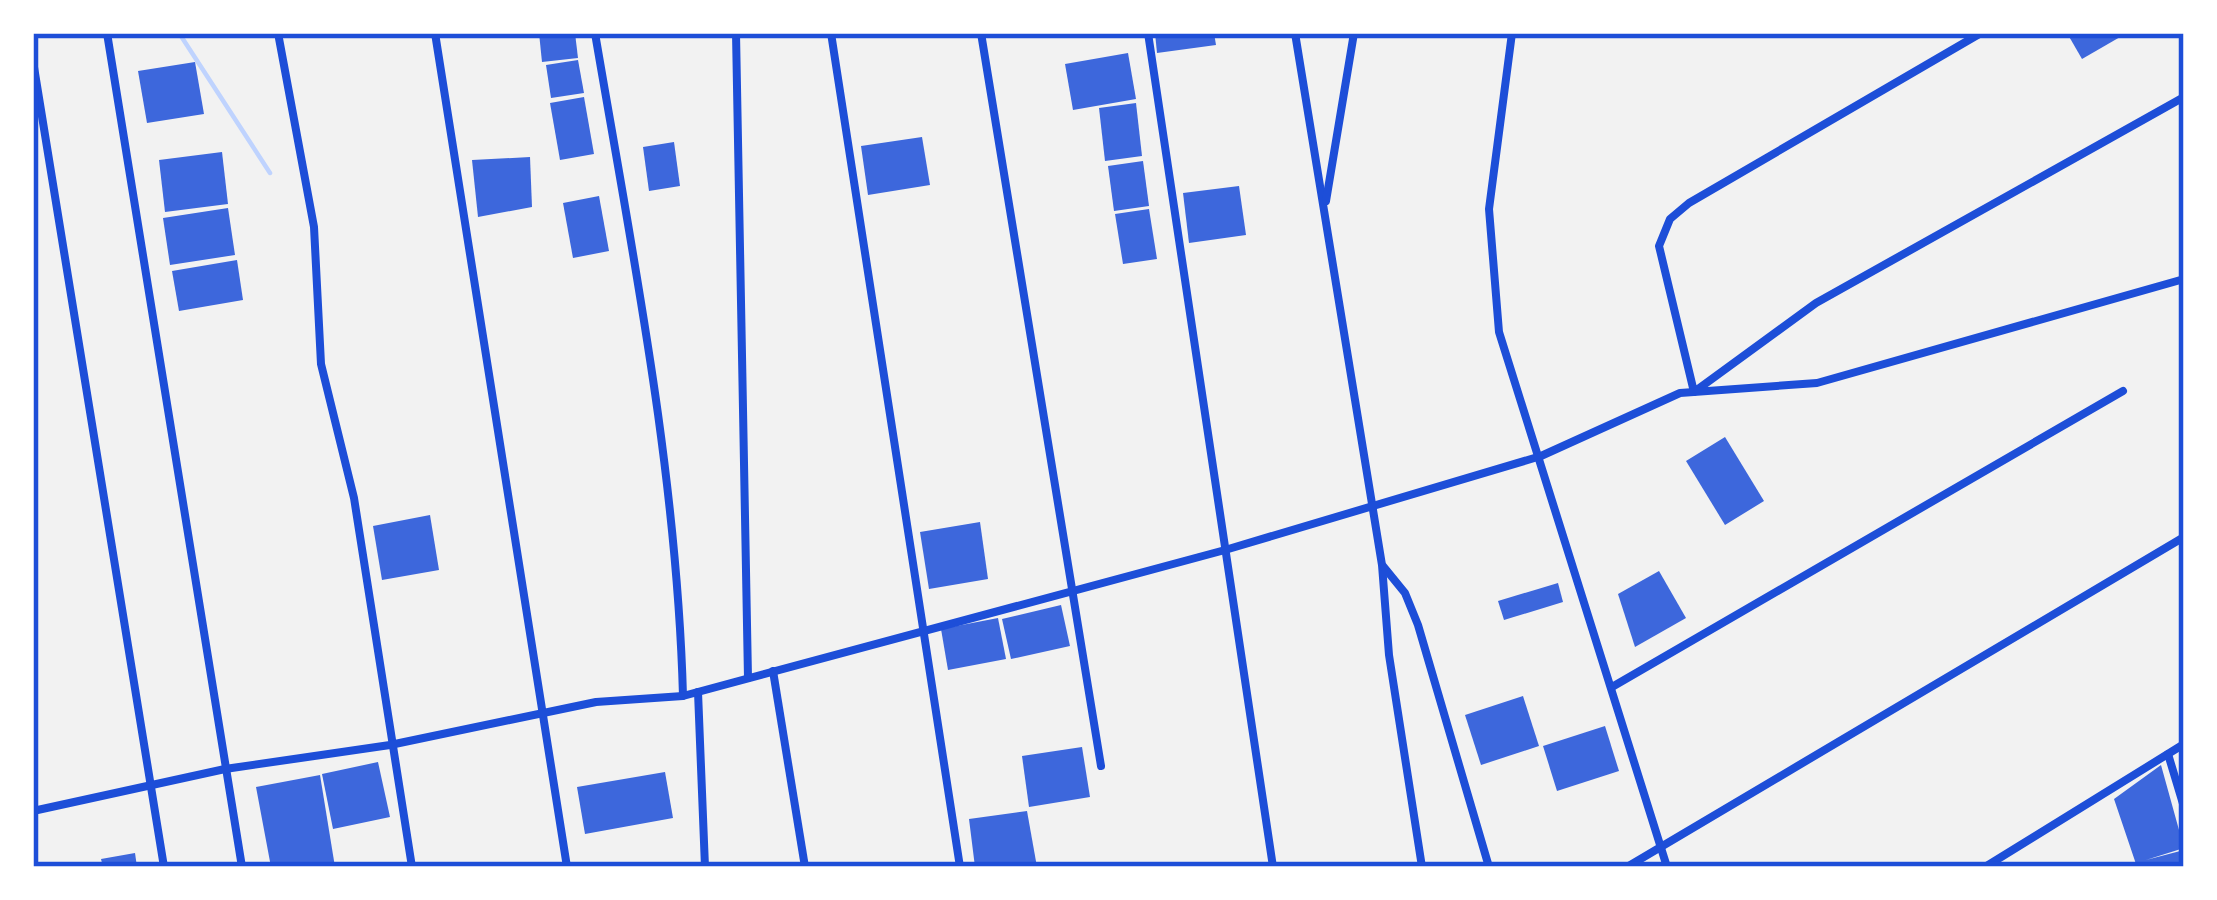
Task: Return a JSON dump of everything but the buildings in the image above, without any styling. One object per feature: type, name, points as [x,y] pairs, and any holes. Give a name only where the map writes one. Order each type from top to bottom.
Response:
[{"type":"street","points":[[107,33],[242,867]]},
{"type":"street","points":[[278,33],[314,227],[322,364],[354,498],[412,867]]},
{"type":"street","points":[[435,33],[567,867]]},
{"type":"street","points":[[595,33],[639,295],[681,620],[683,696]]},
{"type":"street","points":[[736,33],[748,678]]},
{"type":"street","points":[[830,33],[960,867]]},
{"type":"street","points":[[981,33],[1101,766]]},
{"type":"street","points":[[1148,33],[1273,867]]},
{"type":"street","points":[[1295,33],[1382,565],[1389,655],[1422,867]]},
{"type":"street","points":[[1325,208],[1354,33]]},
{"type":"street","points":[[1512,33],[1490,209],[1498,332],[1541,456],[1667,867]]},
{"type":"street","points":[[1694,392],[1659,246],[1670,219],[1689,202],[1981,33]]},
{"type":"street","points":[[33,61],[164,867]]},
{"type":"street","points":[[1694,392],[1816,303],[2184,97]]},
{"type":"street","points":[[33,811],[225,769],[390,745],[542,713],[683,696],[1225,550],[1541,456],[1680,393],[1817,383],[2184,279]]},
{"type":"street","points":[[1612,687],[2123,392]]},
{"type":"street","points":[[1628,867],[2184,537]]},
{"type":"street","points":[[1382,565],[1405,593],[1418,625],[1489,867]]},
{"type":"street","points":[[773,671],[805,867]]},
{"type":"street","points":[[698,692],[705,867]]},
{"type":"street","points":[[1985,867],[2184,744]]},
{"type":"street","points":[[2168,754],[2184,807]]},
{"type":"waterway","points":[[179,33],[270,173]]}]
